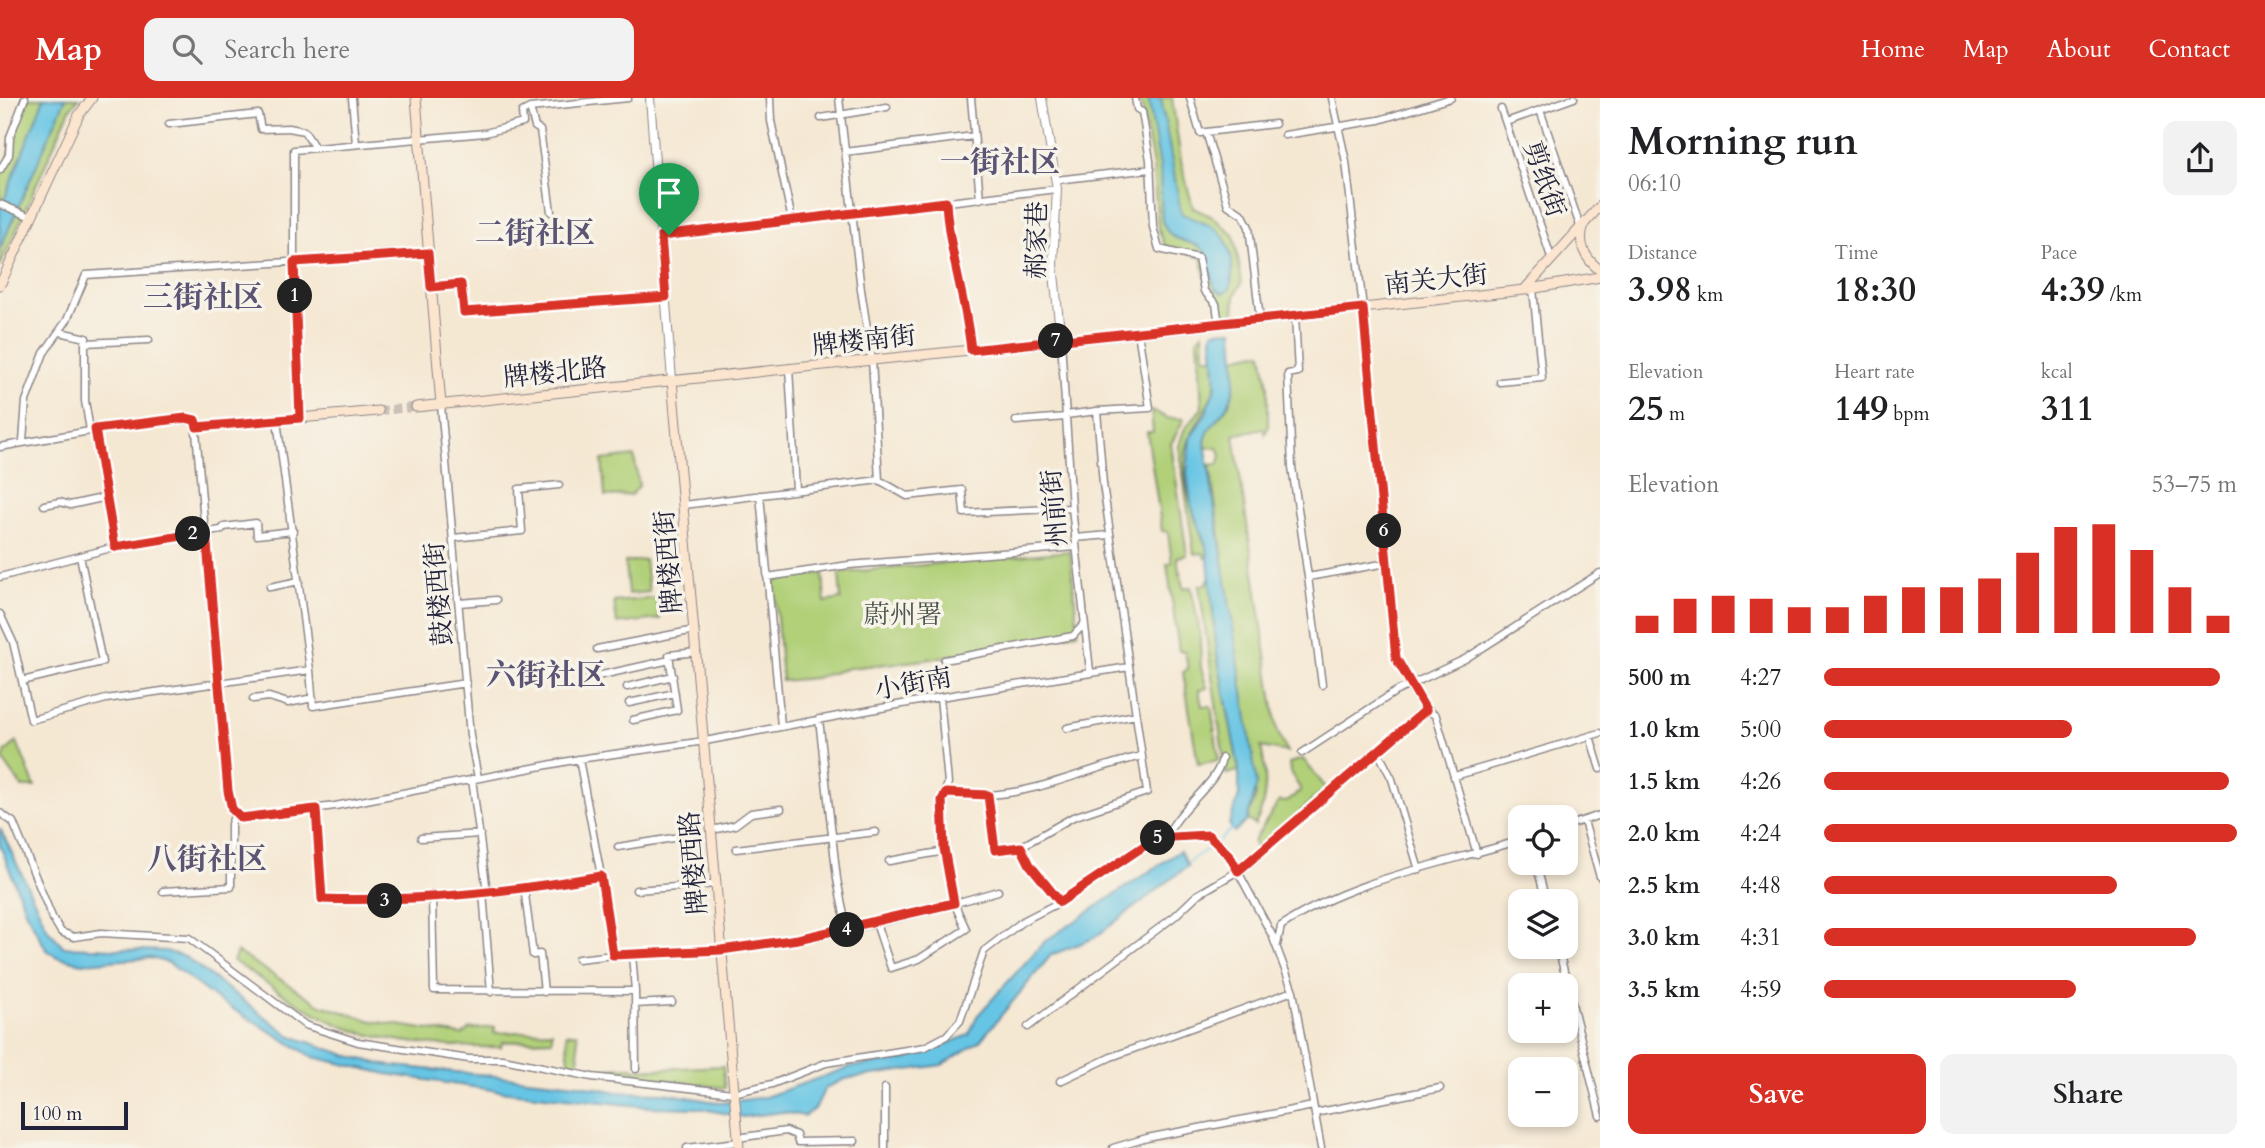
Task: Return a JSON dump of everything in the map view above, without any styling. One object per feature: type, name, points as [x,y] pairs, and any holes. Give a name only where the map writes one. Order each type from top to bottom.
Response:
[{"type":"main road","points":[[0,285],[27,216],[79,115],[92,98]]},
{"type":"main road","points":[[416,98],[441,405]]},
{"type":"main road","name":"南关大街","points":[[1528,289],[1598,206]]},
{"type":"main road","points":[[1583,223],[1581,243],[1585,255],[1600,270]]},
{"type":"main road","name":"南关大街","points":[[1061,341],[1528,289],[1600,277]]},
{"type":"main road","name":"牌楼南街","points":[[673,380],[1061,341]]},
{"type":"main road","name":"牌楼北路","points":[[416,407],[673,380]]},
{"type":"main road","name":"牌楼西街","points":[[673,380],[705,741]]},
{"type":"main road","points":[[197,427],[378,411]]},
{"type":"main road","name":"牌楼西路","points":[[705,741],[709,833],[716,884],[734,1121],[738,1143]]},
{"type":"street","points":[[0,170],[9,155],[10,137],[25,98]]},
{"type":"street","points":[[352,98],[356,144]]},
{"type":"street","points":[[300,418],[294,262],[294,150],[485,133],[523,123],[522,113],[530,108],[628,98]]},
{"type":"street","points":[[650,98],[673,380]]},
{"type":"street","points":[[770,98],[771,121],[792,220]]},
{"type":"street","points":[[839,98],[872,360],[879,480]]},
{"type":"street","points":[[971,98],[980,199]]},
{"type":"street","name":"郝家巷","points":[[1042,98],[1057,185],[1053,264],[1061,341]]},
{"type":"street","points":[[1135,98],[1137,109],[1142,111],[1151,169],[1153,228],[1159,249],[1198,258],[1204,291],[1216,304],[1219,324]]},
{"type":"street","points":[[1190,98],[1200,133],[1275,124]]},
{"type":"street","points":[[1332,98],[1339,128],[1363,308],[1396,658],[1426,710],[1437,716],[1477,854]]},
{"type":"street","points":[[1285,135],[1379,120],[1451,98]]},
{"type":"street","points":[[1506,122],[1574,98]]},
{"type":"street","points":[[821,118],[887,107]]},
{"type":"street","points":[[530,108],[535,127],[540,130],[551,212]]},
{"type":"street","name":"剪纸街","points":[[1502,109],[1552,260]]},
{"type":"street","points":[[1540,110],[1583,223]]},
{"type":"street","points":[[169,124],[258,114],[261,129],[289,128],[304,131],[315,148]]},
{"type":"street","points":[[1206,132],[1228,205],[1242,215],[1249,227],[1260,319]]},
{"type":"street","points":[[845,152],[974,136]]},
{"type":"street","points":[[661,236],[980,199],[1151,169]]},
{"type":"street","points":[[946,202],[951,253],[958,268],[971,350]]},
{"type":"street","points":[[0,204],[27,216]]},
{"type":"street","points":[[23,441],[26,401],[44,353],[60,332],[86,275],[428,253]]},
{"type":"street","points":[[431,287],[461,284],[464,312],[666,297]]},
{"type":"street","points":[[1500,382],[1542,378],[1528,289]]},
{"type":"street","points":[[1295,315],[1298,372],[1288,374],[1292,467],[1322,685]]},
{"type":"street","points":[[60,332],[86,338],[85,401],[107,497],[115,547]]},
{"type":"street","points":[[1016,421],[1097,411],[1150,408],[1138,332]]},
{"type":"street","points":[[85,343],[149,340]]},
{"type":"street","name":"州前街","points":[[1061,341],[1072,508],[1090,671]]},
{"type":"street","points":[[789,368],[796,490]]},
{"type":"street","name":"鼓楼西街","points":[[441,405],[485,892],[491,992]]},
{"type":"street","points":[[988,795],[995,850],[1021,847],[1073,817],[1147,792],[1110,535],[1097,411]]},
{"type":"street","points":[[0,447],[92,430],[186,418],[195,420],[228,791],[236,812],[231,824],[231,887],[163,891]]},
{"type":"street","points":[[277,420],[313,706],[466,682]]},
{"type":"street","points":[[684,505],[879,480],[907,496],[962,490],[964,513],[1072,508]]},
{"type":"street","points":[[453,538],[522,531],[519,489],[559,485]]},
{"type":"street","points":[[760,495],[781,726]]},
{"type":"street","points":[[44,505],[60,502],[70,505],[107,497]]},
{"type":"street","points":[[0,577],[115,547],[256,523],[257,536],[293,531]]},
{"type":"street","points":[[1075,538],[1110,535]]},
{"type":"street","points":[[767,577],[849,565],[1076,547]]},
{"type":"street","points":[[22,681],[102,662],[80,556]]},
{"type":"street","points":[[1308,577],[1387,563]]},
{"type":"street","points":[[1302,753],[1395,692],[1411,687],[1465,659],[1600,573]]},
{"type":"street","points":[[270,587],[299,582]]},
{"type":"street","points":[[459,603],[496,600]]},
{"type":"street","points":[[0,614],[13,642],[31,720],[106,699],[310,670]]},
{"type":"street","points":[[944,660],[1073,636],[1084,624]]},
{"type":"street","points":[[597,649],[695,630]]},
{"type":"street","points":[[632,720],[677,710],[669,655],[697,652]]},
{"type":"street","points":[[588,678],[670,660]]},
{"type":"street","name":"小街南","points":[[236,812],[241,818],[316,809],[579,759],[705,741],[940,697],[1090,671],[1129,667]]},
{"type":"street","points":[[628,687],[673,676]]},
{"type":"street","points":[[629,703],[675,693]]},
{"type":"street","points":[[253,699],[269,697],[288,703],[313,698]]},
{"type":"street","points":[[876,923],[891,968],[940,948],[966,929],[954,903],[945,851],[942,800],[948,783],[940,697]]},
{"type":"street","points":[[1028,1027],[1175,916],[1197,895],[1238,871],[1426,710]]},
{"type":"street","points":[[1067,728],[1136,715]]},
{"type":"street","points":[[819,719],[835,839],[837,879],[847,930]]},
{"type":"street","points":[[1455,776],[1600,733]]},
{"type":"street","points":[[1590,736],[1600,769]]},
{"type":"street","points":[[1377,750],[1392,779],[1419,870]]},
{"type":"street","points":[[946,793],[988,795],[1034,790],[1093,768],[1142,756]]},
{"type":"street","points":[[0,813],[13,822],[52,917],[61,932],[74,937],[101,933],[189,938],[305,1025],[358,1042],[469,1059],[503,1059],[592,1077],[733,1094],[772,1084],[826,1063],[925,1047],[946,1036],[960,1021],[984,951],[1023,921],[1060,902],[1172,827],[1181,811],[1219,772],[1222,758]]},
{"type":"street","points":[[579,759],[613,955]]},
{"type":"street","points":[[316,809],[322,899],[383,901],[485,892],[601,876]]},
{"type":"street","points":[[709,833],[735,825],[751,813],[781,809]]},
{"type":"street","points":[[1578,823],[1600,815]]},
{"type":"street","points":[[1584,821],[1600,877]]},
{"type":"street","points":[[736,849],[876,832]]},
{"type":"street","points":[[421,838],[480,834]]},
{"type":"street","points":[[618,847],[692,835]]},
{"type":"street","points":[[1156,838],[1208,835],[1229,855],[1238,871],[1276,946],[1293,991],[1321,1148]]},
{"type":"street","points":[[1276,946],[1281,926],[1311,907],[1376,881],[1508,844]]},
{"type":"street","points":[[1021,847],[1030,865],[1060,902]]},
{"type":"street","points":[[889,861],[945,851]]},
{"type":"street","points":[[636,890],[716,884]]},
{"type":"street","points":[[524,887],[533,955],[540,954],[544,992]]},
{"type":"street","points":[[578,959],[721,950],[847,930],[998,891]]},
{"type":"street","points":[[432,895],[434,990],[635,991]]},
{"type":"street","points":[[632,954],[636,1069]]},
{"type":"street","points":[[1561,959],[1600,1116]]},
{"type":"street","points":[[1060,1081],[1111,1057],[1293,991]]},
{"type":"street","points":[[635,1004],[672,1002]]},
{"type":"street","points":[[885,1088],[885,1148]]},
{"type":"street","points":[[1113,1148],[1147,1138],[1440,1088]]},
{"type":"street","points":[[687,1148],[738,1143],[786,1130],[796,1136],[799,1145],[855,1141]]},
{"type":"green space","points":[[29,98],[79,98],[70,109],[0,267],[0,176],[8,161],[13,136]]},
{"type":"green space","points":[[1137,98],[1172,98],[1181,161],[1193,208],[1213,217],[1234,236],[1242,282],[1235,295],[1234,315],[1220,317],[1218,300],[1208,292],[1202,258],[1165,246],[1158,228],[1153,166],[1142,106]]},
{"type":"green space","points":[[1203,333],[1204,357],[1214,357],[1216,381],[1210,400],[1190,438],[1185,465],[1188,494],[1207,549],[1208,557],[1205,558],[1203,553],[1194,554],[1179,446],[1184,430],[1202,408],[1198,338]]},
{"type":"green space","points":[[1262,352],[1268,386],[1268,428],[1265,434],[1263,428],[1234,435],[1277,730],[1287,752],[1261,747],[1265,787],[1255,825],[1247,819],[1256,796],[1210,465],[1219,464],[1221,454],[1217,447],[1206,448],[1205,441],[1209,430],[1231,399],[1234,358]]},
{"type":"green space","points":[[1151,410],[1167,418],[1184,419],[1171,444],[1187,555],[1177,557],[1183,588],[1191,587],[1200,633],[1201,668],[1207,688],[1199,690],[1202,706],[1211,706],[1219,760],[1198,764],[1183,672],[1188,669],[1185,651],[1179,651],[1167,564],[1172,563],[1168,532],[1162,531],[1147,432],[1153,432]]},
{"type":"green space","points":[[634,456],[639,486],[631,495],[605,496],[602,460]]},
{"type":"green space","name":"蔚州署","points":[[1070,551],[1078,633],[924,660],[849,668],[815,678],[782,681],[774,581],[823,573],[825,602],[841,599],[839,573]]},
{"type":"green space","points":[[645,560],[649,592],[628,594],[625,562]]},
{"type":"green space","points":[[1210,577],[1217,654],[1239,771],[1226,774],[1199,586],[1206,584]]},
{"type":"green space","points":[[656,598],[660,619],[617,624],[614,602]]},
{"type":"green space","points":[[17,742],[35,787],[22,787],[3,760],[6,751]]},
{"type":"green space","points":[[1303,759],[1326,788],[1258,850],[1253,842],[1279,801],[1286,802],[1301,790],[1290,772],[1289,763]]},
{"type":"green space","points":[[237,952],[321,1005],[372,1021],[462,1035],[470,1029],[495,1027],[494,1033],[552,1031],[552,1040],[502,1042],[501,1047],[461,1046],[394,1040],[352,1030],[309,1010],[233,961]]},
{"type":"green space","points":[[577,1033],[579,1065],[569,1061],[566,1034]]},
{"type":"green space","points":[[723,1066],[725,1088],[608,1072],[608,1068],[633,1067],[634,1070]]},
{"type":"water","points":[[44,98],[66,98],[0,249],[0,210]]},
{"type":"water","points":[[1148,98],[1161,98],[1181,213],[1212,227],[1219,232],[1228,246],[1232,281],[1230,289],[1223,293],[1215,289],[1206,253],[1199,246],[1176,238],[1168,232],[1162,221],[1160,167]]},
{"type":"water","points":[[1233,330],[1234,389],[1227,406],[1208,432],[1205,443],[1257,784],[1247,821],[1234,832],[1229,824],[1239,796],[1239,769],[1217,654],[1207,549],[1191,505],[1187,473],[1190,438],[1206,413],[1216,385],[1212,337],[1214,331]]},
{"type":"water","points":[[0,828],[48,930],[64,947],[166,951],[185,957],[291,1036],[385,1065],[577,1084],[617,1092],[665,1093],[721,1103],[765,1097],[850,1067],[907,1059],[969,1035],[977,1016],[1044,942],[1180,851],[1188,866],[1094,938],[1051,955],[980,1041],[942,1065],[845,1079],[825,1088],[815,1109],[804,1116],[782,1112],[743,1117],[698,1108],[650,1107],[499,1091],[387,1074],[313,1057],[216,999],[169,963],[151,958],[82,963],[57,957],[46,949],[26,912],[0,845]]},
{"type":"waterway","points":[[1219,840],[1233,828]]},
{"type":"waterway","points":[[1188,862],[1215,844]]},
{"type":"tunnel","points":[[378,411],[416,407]]},
{"type":"tunnel","points":[[692,835],[703,834]]},
{"type":"district","name":"一街社区","points":[[1000,162]]},
{"type":"district","name":"二街社区","points":[[535,233]]},
{"type":"district","name":"三街社区","points":[[203,297]]},
{"type":"district","name":"六街社区","points":[[546,675]]},
{"type":"district","name":"八街社区","points":[[207,859]]},
{"type":"route","points":[[946,202],[951,253],[958,268],[971,350],[1363,308],[1396,658],[1426,710],[1393,735],[1342,783],[1238,871],[1229,855],[1208,835],[1156,838],[1060,902],[1030,865],[1021,847],[995,850],[988,795],[946,793],[942,800],[944,848],[953,885],[954,903],[941,904],[847,930],[798,939],[721,950],[613,955],[601,876],[487,892],[383,901],[322,899],[316,809],[241,818],[232,809],[228,791],[206,532],[115,547],[95,429],[186,418],[195,420],[197,427],[300,418],[294,262],[428,253],[431,287],[461,284],[464,312],[666,297],[661,236],[669,235],[946,202]]}]
